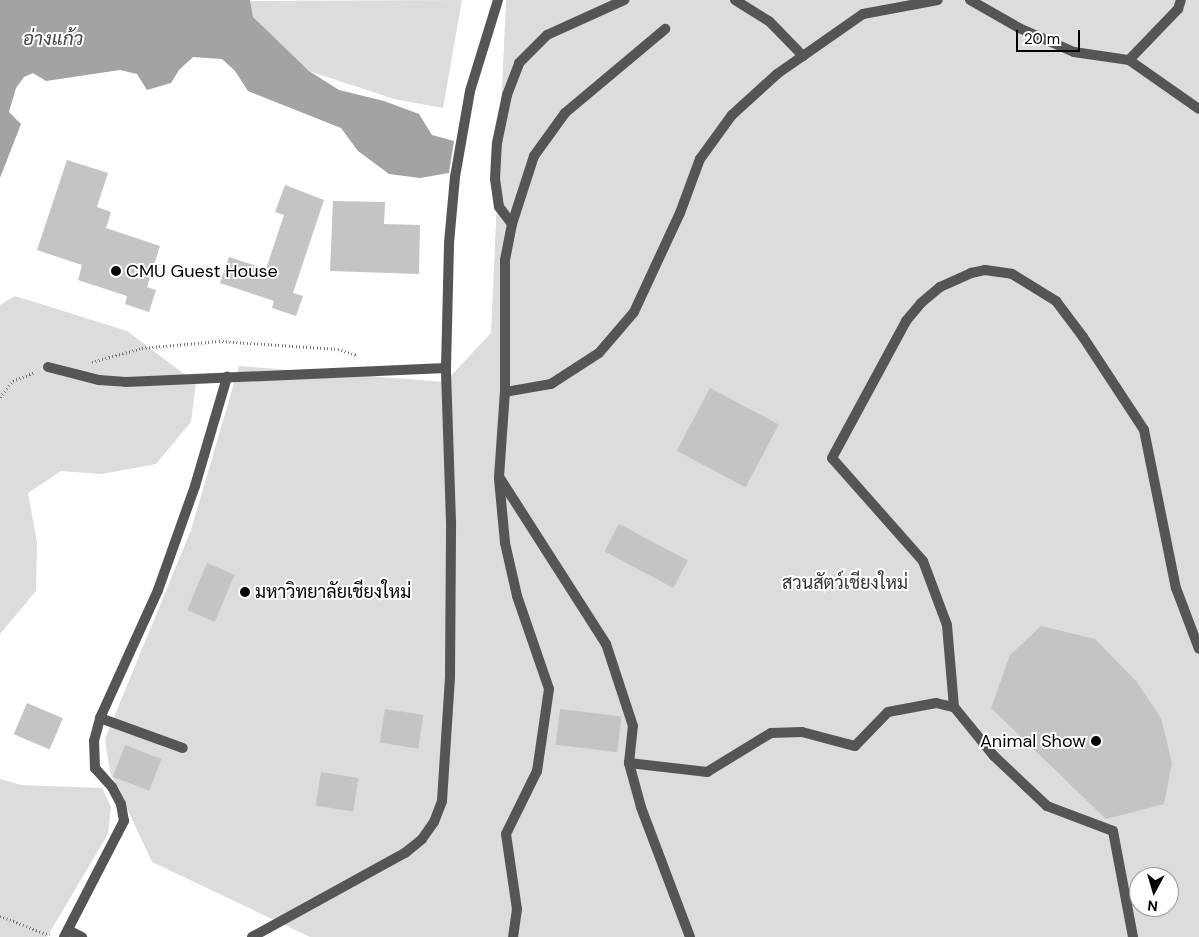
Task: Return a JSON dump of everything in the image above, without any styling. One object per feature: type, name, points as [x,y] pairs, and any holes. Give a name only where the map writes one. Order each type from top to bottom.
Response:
[{"type":"street","points":[[260,936],[405,854],[422,839],[434,822],[442,801],[450,677],[451,522],[446,368],[449,242],[455,177],[470,91],[498,0]]},
{"type":"street","points":[[512,224],[499,207],[495,179],[498,143],[507,95],[519,63],[547,36],[624,0]]},
{"type":"street","points":[[735,0],[770,21],[803,56]]},
{"type":"street","points":[[505,392],[551,384],[599,353],[634,312],[680,213],[700,159],[732,115],[777,74],[863,14],[938,0]]},
{"type":"street","points":[[970,0],[1019,28],[1074,52],[1129,60],[1199,109]]},
{"type":"street","points":[[1129,60],[1178,9],[1181,0]]},
{"type":"street","points":[[513,937],[517,909],[506,834],[537,771],[549,689],[517,596],[505,542],[499,477],[505,392],[503,296],[505,260],[512,224],[534,156],[565,113],[665,29]]},
{"type":"street","points":[[1133,937],[1113,831],[1047,806],[994,756],[954,707],[947,625],[923,561],[832,458],[906,321],[920,303],[940,287],[971,273],[985,270],[1012,274],[1056,301],[1144,430],[1176,588],[1199,649]]},
{"type":"street","points":[[48,367],[99,380],[117,381],[446,368]]},
{"type":"street","points":[[82,937],[66,933],[124,821],[121,804],[112,787],[95,768],[94,741],[100,718],[158,590],[195,486],[227,377]]},
{"type":"street","points":[[499,477],[606,644],[633,726],[629,763],[641,807],[690,937]]},
{"type":"street","points":[[629,763],[708,772],[771,733],[802,732],[856,746],[888,712],[936,703],[954,707]]},
{"type":"street","points":[[100,718],[183,748]]},
{"type":"path","points":[[84,363],[142,348],[219,341],[338,349],[367,357],[379,370]]},
{"type":"path","points":[[0,398],[13,381],[48,367]]},
{"type":"path","points":[[0,916],[55,937]]},
{"type":"green space","points":[[462,0],[443,108],[394,99],[309,71],[252,17],[249,1]]},
{"type":"green space","name":"สวนสัตว์เชียงใหม่","points":[[506,0],[1199,0],[1199,937],[310,937],[152,862],[110,772],[105,739],[191,530],[239,366],[445,382],[491,333]]},
{"type":"green space","points":[[15,296],[127,331],[196,383],[191,422],[156,464],[102,474],[61,471],[28,493],[37,542],[36,591],[0,634],[0,305]]},
{"type":"green space","points":[[0,779],[21,785],[102,788],[111,807],[108,834],[47,937],[0,937]]},
{"type":"water","name":"อ่างแก้ว","points":[[0,0],[250,0],[253,17],[309,71],[339,90],[384,101],[419,114],[432,135],[454,141],[449,173],[420,178],[389,174],[358,151],[341,128],[248,91],[235,71],[222,59],[193,57],[179,70],[171,83],[147,90],[137,74],[120,70],[46,81],[33,73],[24,77],[16,88],[9,112],[21,124],[0,178]]},
{"type":"building","points":[[67,160],[108,173],[97,207],[111,212],[106,228],[160,246],[147,287],[156,290],[149,312],[125,304],[127,296],[78,280],[82,265],[37,250]]},
{"type":"building","name":"CMU Guest House","points":[[285,185],[324,200],[293,293],[303,296],[296,316],[272,308],[274,301],[220,283],[229,257],[266,269],[284,215],[275,212]]},
{"type":"building","points":[[333,201],[385,202],[384,224],[420,225],[419,274],[330,271]]},
{"type":"building","points":[[710,388],[779,425],[746,487],[677,451]]},
{"type":"building","points":[[619,524],[688,561],[673,588],[604,551]]},
{"type":"building","points":[[207,563],[235,575],[215,622],[187,610]]},
{"type":"building","name":"Animal Show","points":[[1041,626],[1095,639],[1137,682],[1161,718],[1172,763],[1164,804],[1106,819],[991,708],[1010,655]]},
{"type":"building","points":[[27,703],[63,718],[50,750],[14,734]]},
{"type":"building","points":[[385,709],[424,715],[418,749],[380,743]]},
{"type":"building","points":[[560,709],[622,717],[617,752],[556,745]]},
{"type":"building","points":[[125,745],[161,759],[149,791],[113,777]]},
{"type":"building","points":[[321,772],[359,778],[353,812],[316,806]]},
{"type":"place","name":"CMU Guest House","points":[[116,271]]},
{"type":"place","name":"มหาวิทยาลัยเชียงใหม่","points":[[245,592]]},
{"type":"place","name":"Animal Show","points":[[1096,741]]}]
